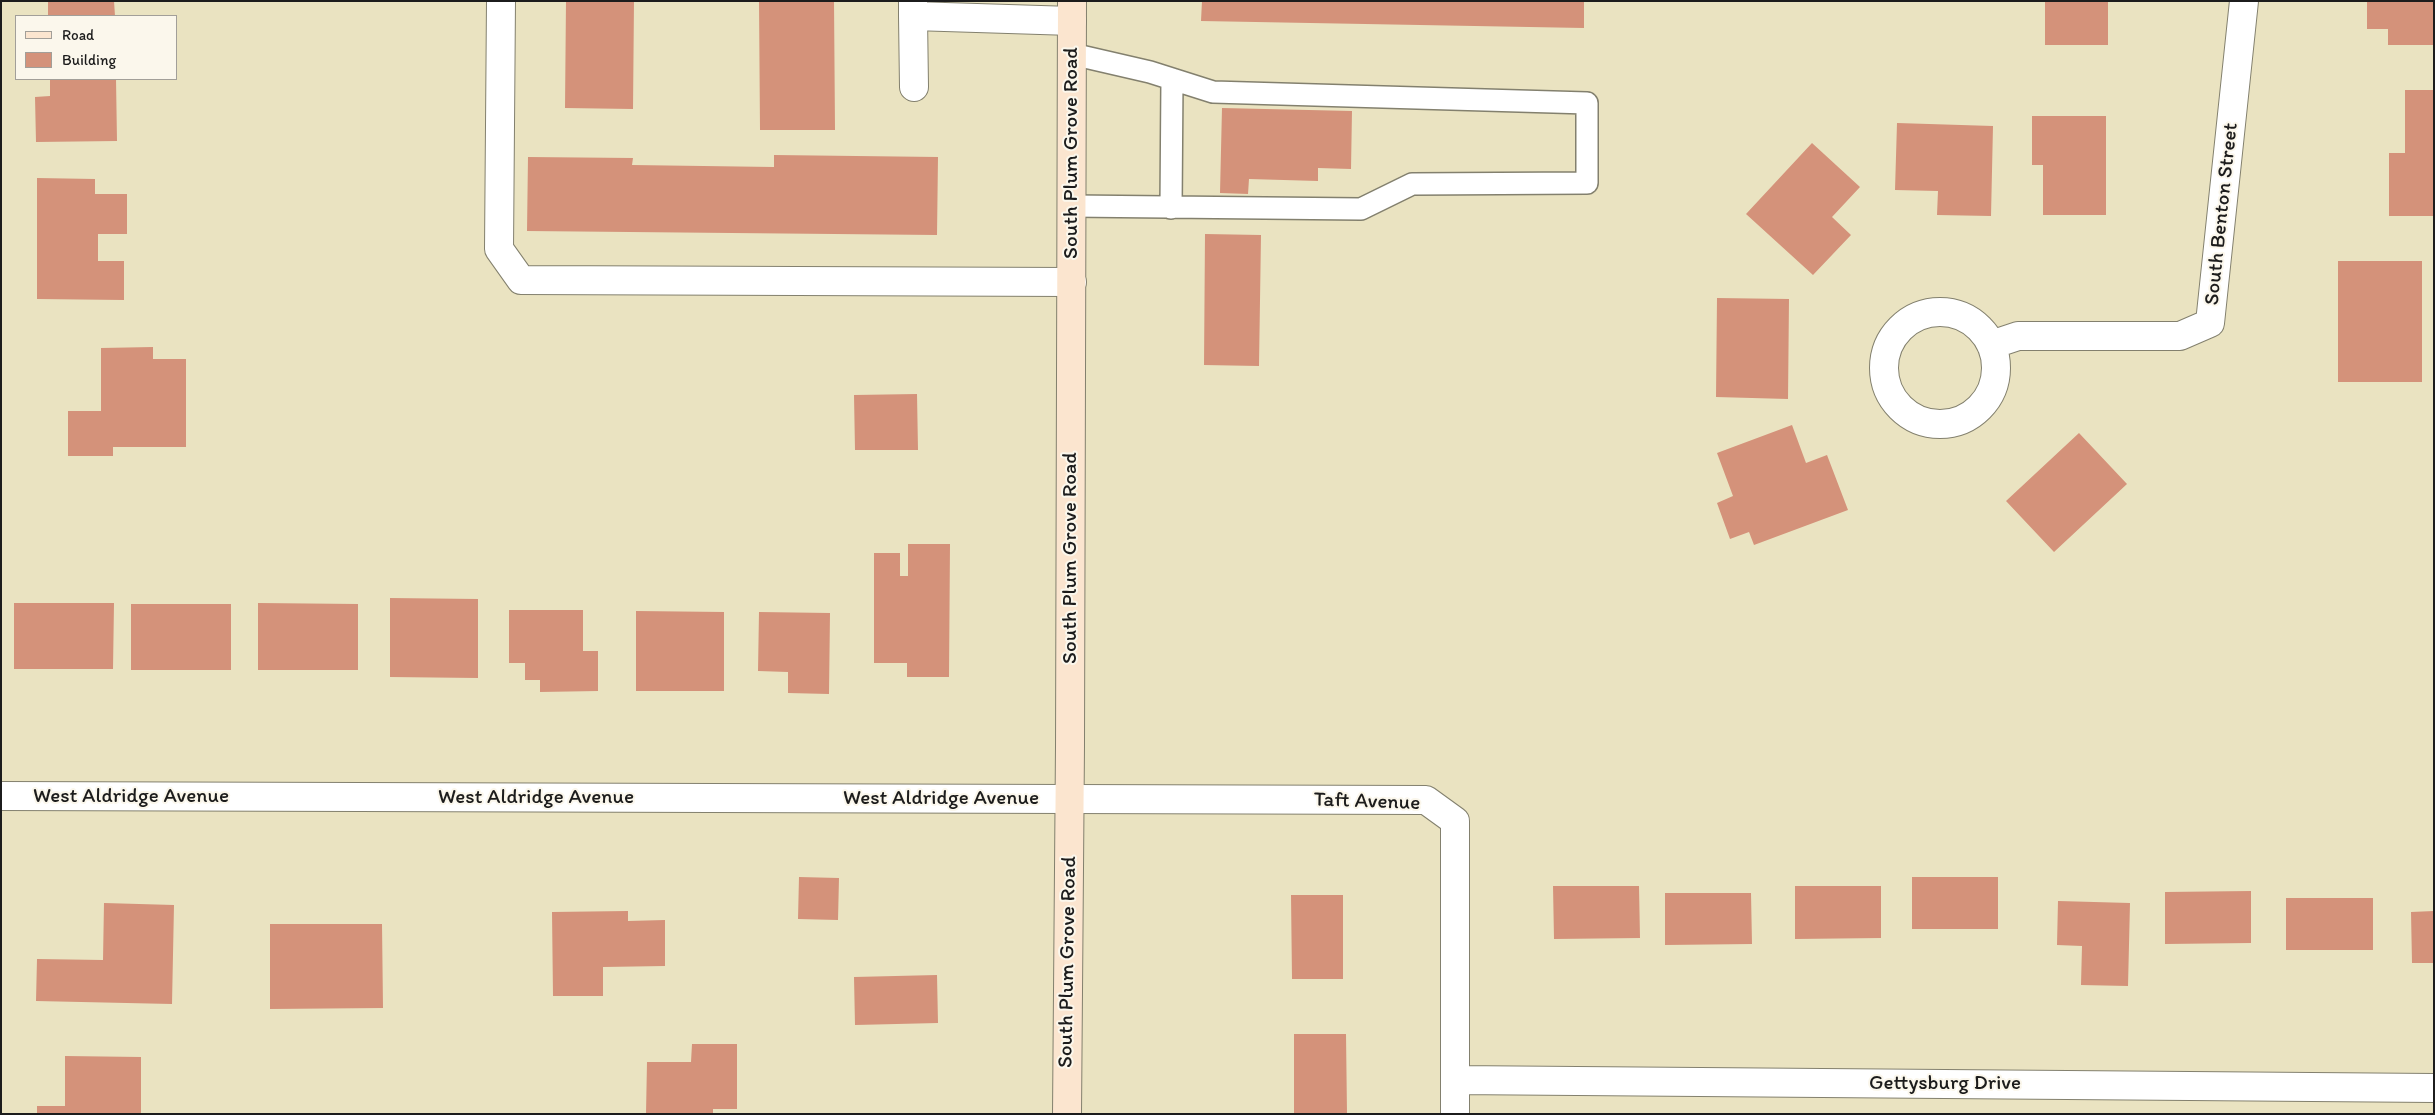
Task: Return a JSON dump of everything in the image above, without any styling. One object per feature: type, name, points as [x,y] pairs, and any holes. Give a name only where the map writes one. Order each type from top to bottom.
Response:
[{"type":"main road","name":"South Plum Grove Road","points":[[1067,1114],[1070,799],[1072,11]]},
{"type":"street","points":[[501,1],[499,249],[521,280],[1072,282]]},
{"type":"street","name":"South Benton Street","points":[[1991,345],[2018,336],[2180,336],[2210,323],[2244,1]]},
{"type":"street","points":[[914,87],[913,8],[1072,11]]},
{"type":"street","points":[[1946,312],[1964,318],[1980,329],[1991,345],[1996,362],[1995,380],[1988,397],[1976,410],[1961,419],[1944,424],[1926,422],[1909,415],[1896,403],[1887,388],[1883,369],[1886,350],[1895,333],[1910,321],[1927,313],[1946,312]]},
{"type":"street","name":"West Aldridge Avenue","points":[[1,796],[1070,799]]},
{"type":"street","name":"Taft Avenue","points":[[1070,799],[1426,800],[1455,821],[1455,1114]]},
{"type":"street","name":"Gettysburg Drive","points":[[1455,1080],[2434,1088]]},
{"type":"lane","points":[[1071,206],[1361,209],[1412,184],[1587,183],[1587,103],[1213,92],[1172,79],[1072,54]]},
{"type":"lane","points":[[1171,208],[1172,79]]},
{"type":"building","points":[[114,1],[115,15],[48,15],[48,2]]},
{"type":"building","points":[[566,1],[634,1],[633,109],[565,108]]},
{"type":"building","points":[[759,1],[834,1],[835,130],[760,130]]},
{"type":"building","points":[[1202,1],[1584,1],[1584,28],[1201,21]]},
{"type":"building","points":[[2045,1],[2108,1],[2108,45],[2045,45]]},
{"type":"building","points":[[2367,1],[2434,1],[2434,45],[2388,45],[2388,29],[2367,29]]},
{"type":"building","points":[[50,80],[116,80],[117,141],[36,142],[35,97],[50,96]]},
{"type":"building","points":[[2405,90],[2434,90],[2434,216],[2389,216],[2389,153],[2405,153]]},
{"type":"building","points":[[1222,108],[1352,111],[1351,169],[1318,168],[1318,181],[1249,179],[1248,194],[1220,193]]},
{"type":"building","points":[[2032,116],[2106,116],[2106,215],[2043,215],[2043,165],[2032,165]]},
{"type":"building","points":[[1897,123],[1993,126],[1991,216],[1937,215],[1938,191],[1895,190]]},
{"type":"building","points":[[1812,143],[1860,187],[1832,217],[1851,235],[1813,275],[1746,214]]},
{"type":"building","points":[[774,155],[938,157],[937,235],[527,231],[528,157],[633,158],[632,165],[774,167]]},
{"type":"building","points":[[37,178],[95,179],[95,194],[127,194],[127,234],[98,234],[98,261],[124,261],[124,300],[37,299]]},
{"type":"building","points":[[1205,234],[1261,235],[1259,366],[1204,365]]},
{"type":"building","points":[[2338,261],[2422,261],[2422,382],[2338,382]]},
{"type":"building","points":[[1717,298],[1789,299],[1788,399],[1716,397]]},
{"type":"building","points":[[153,347],[153,359],[186,359],[186,447],[113,447],[113,456],[68,456],[68,411],[101,411],[101,348]]},
{"type":"building","points":[[917,394],[918,450],[855,450],[854,395]]},
{"type":"building","points":[[1792,425],[1806,463],[1827,455],[1848,510],[1754,545],[1749,532],[1730,539],[1717,503],[1733,496],[1717,453]]},
{"type":"building","points":[[2079,433],[2127,484],[2054,552],[2006,501]]},
{"type":"building","points":[[908,544],[950,544],[949,677],[907,677],[907,663],[874,663],[874,553],[900,553],[900,576],[908,576]]},
{"type":"building","points":[[390,598],[478,599],[478,678],[390,677]]},
{"type":"building","points":[[14,603],[114,603],[113,669],[14,669]]},
{"type":"building","points":[[258,603],[358,604],[358,670],[258,670]]},
{"type":"building","points":[[131,604],[231,604],[231,670],[131,670]]},
{"type":"building","points":[[509,610],[583,610],[583,651],[598,651],[598,691],[540,692],[540,680],[525,680],[525,663],[509,663]]},
{"type":"building","points":[[636,611],[724,612],[724,691],[636,691]]},
{"type":"building","points":[[759,612],[830,613],[829,694],[788,693],[788,672],[758,671]]},
{"type":"building","points":[[799,877],[839,878],[838,920],[798,919]]},
{"type":"building","points":[[1912,877],[1998,877],[1998,929],[1912,929]]},
{"type":"building","points":[[1553,886],[1639,886],[1640,938],[1554,939]]},
{"type":"building","points":[[1795,886],[1881,886],[1881,938],[1795,939]]},
{"type":"building","points":[[2251,891],[2251,943],[2165,944],[2165,892]]},
{"type":"building","points":[[1665,893],[1751,893],[1752,944],[1665,945]]},
{"type":"building","points":[[1291,895],[1343,895],[1343,979],[1292,979]]},
{"type":"building","points":[[2286,898],[2373,898],[2373,950],[2286,950]]},
{"type":"building","points":[[2058,901],[2130,903],[2128,986],[2081,985],[2082,946],[2057,945]]},
{"type":"building","points":[[104,903],[174,905],[172,1004],[36,1001],[37,959],[103,960]]},
{"type":"building","points":[[628,911],[628,921],[665,920],[665,966],[603,967],[603,996],[553,996],[552,912]]},
{"type":"building","points":[[2434,911],[2434,963],[2412,963],[2411,912]]},
{"type":"building","points":[[270,924],[382,924],[383,1008],[270,1009]]},
{"type":"building","points":[[937,975],[938,1023],[855,1025],[854,977]]},
{"type":"building","points":[[1294,1034],[1346,1034],[1347,1114],[1294,1114]]},
{"type":"building","points":[[692,1044],[737,1044],[737,1109],[713,1109],[713,1114],[646,1114],[647,1062],[691,1062]]},
{"type":"building","points":[[65,1056],[141,1057],[141,1114],[37,1114],[37,1106],[65,1106]]}]
